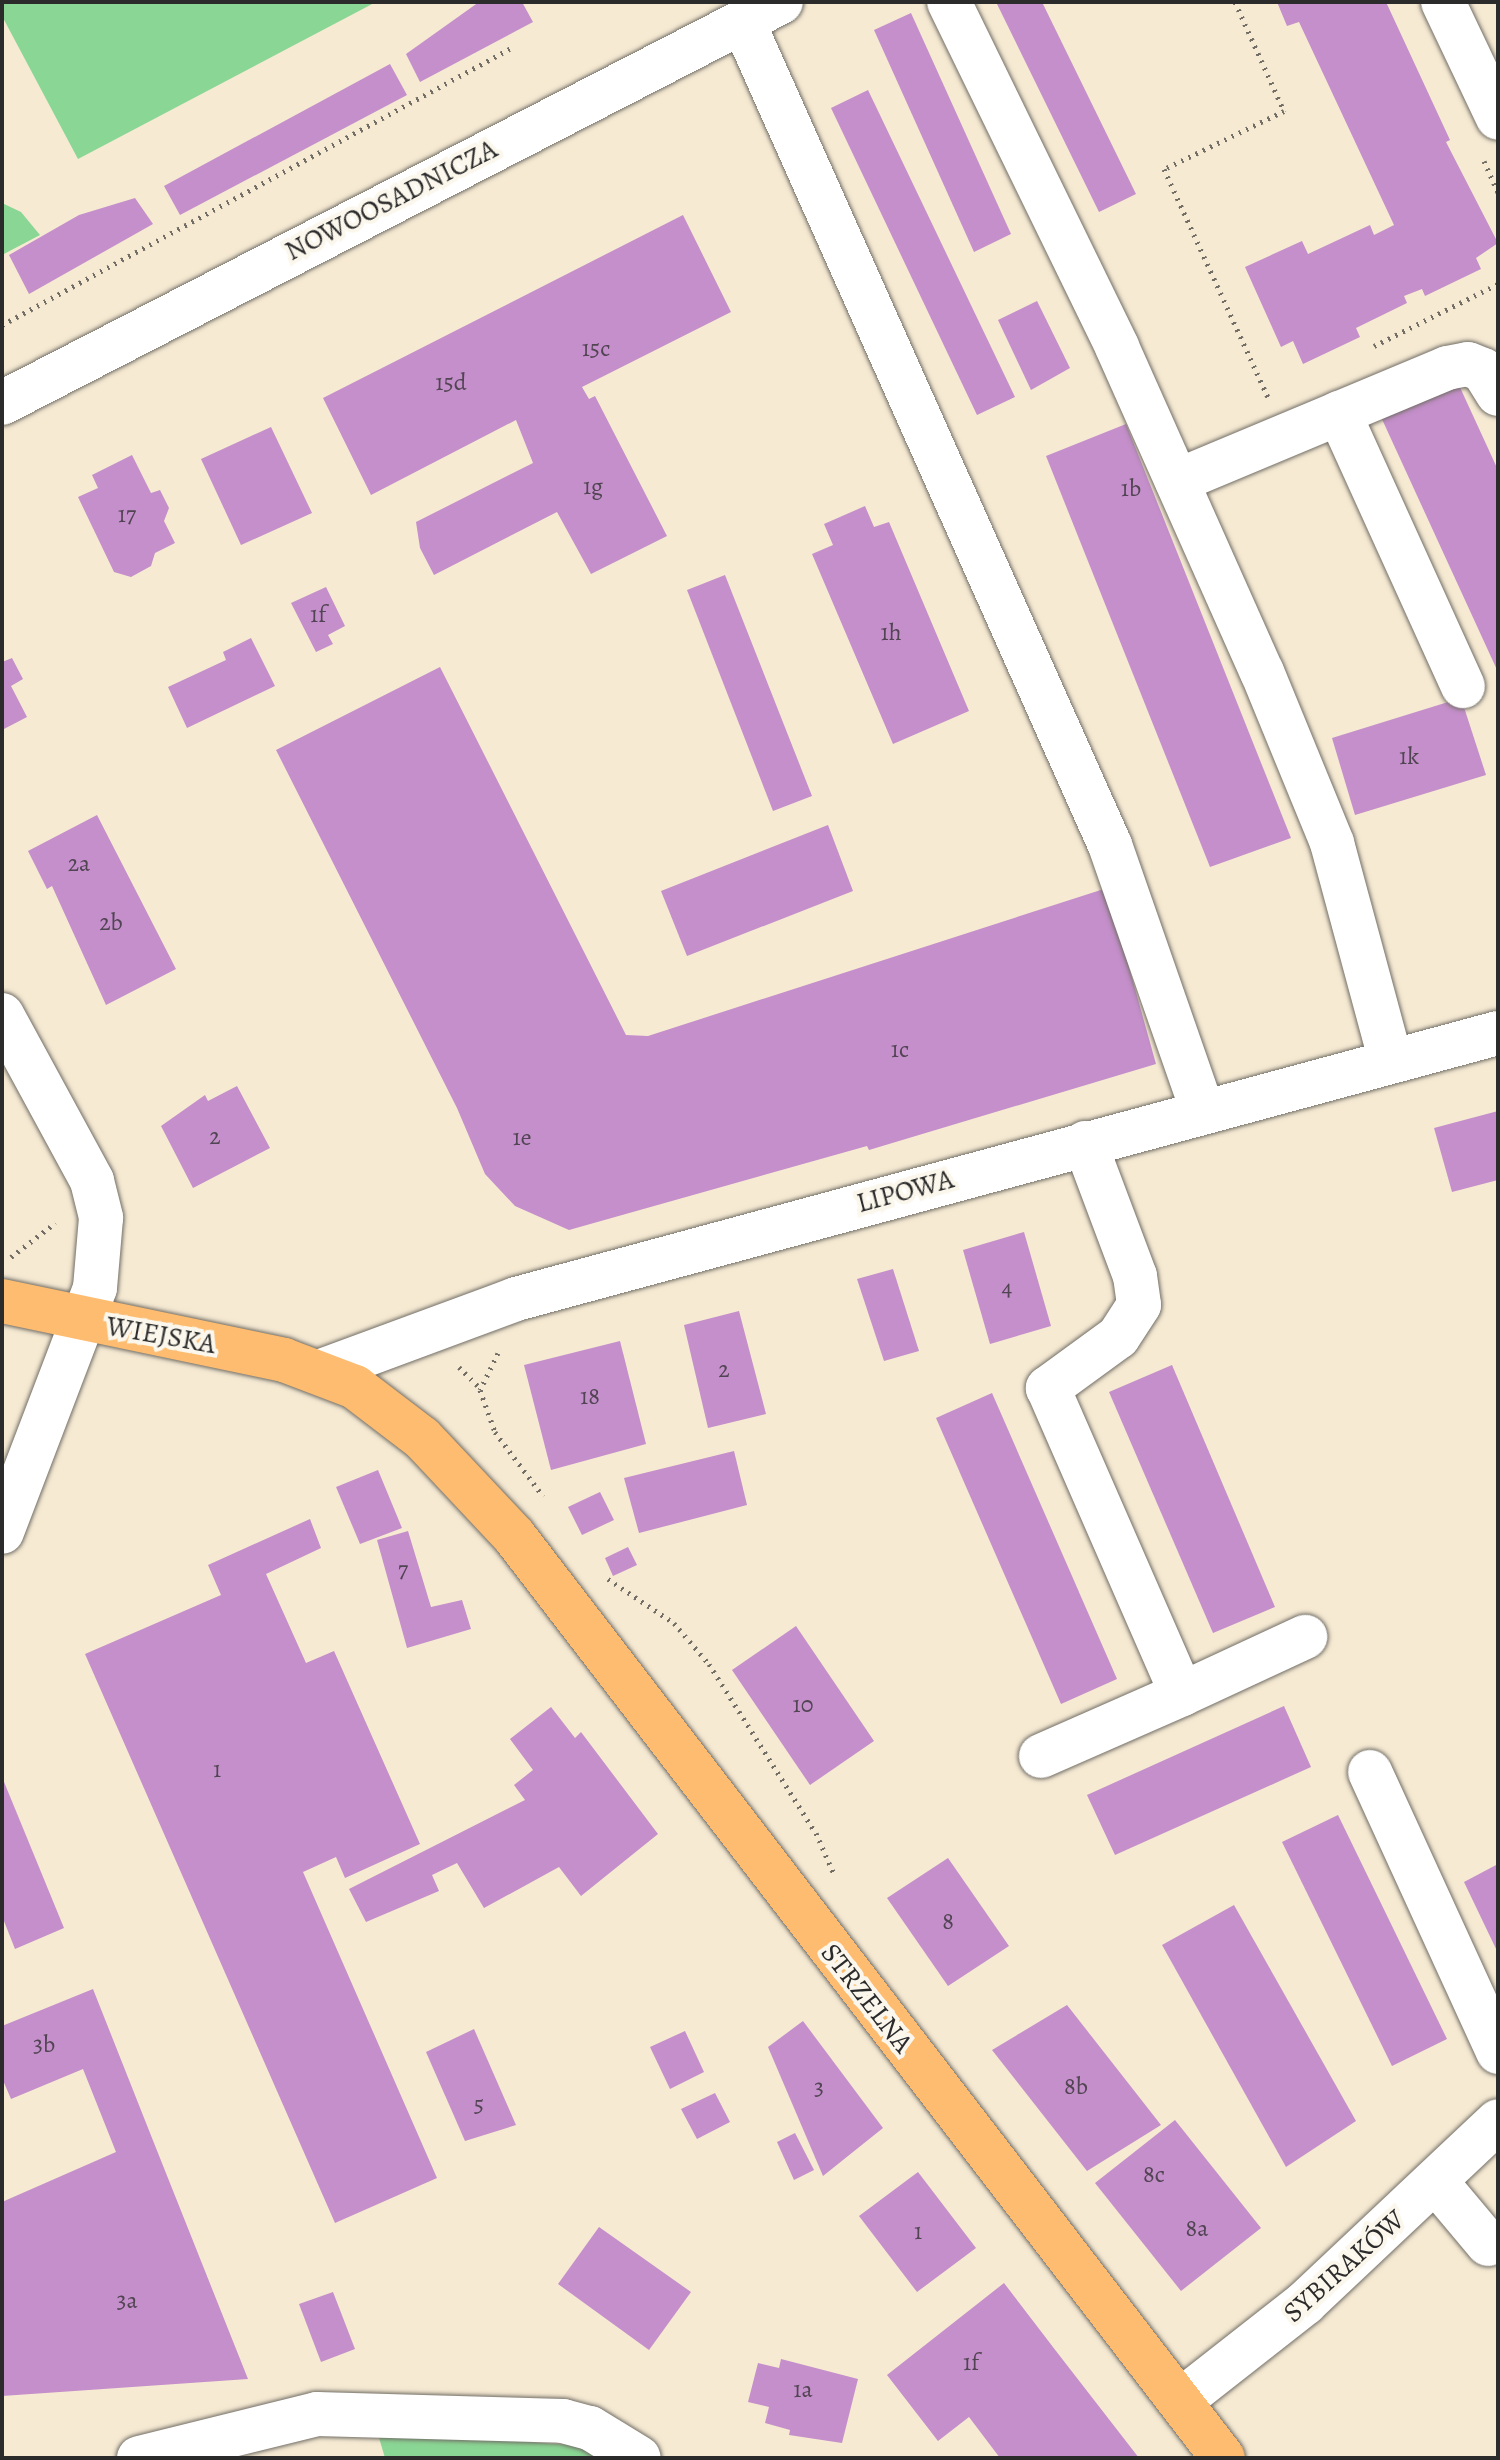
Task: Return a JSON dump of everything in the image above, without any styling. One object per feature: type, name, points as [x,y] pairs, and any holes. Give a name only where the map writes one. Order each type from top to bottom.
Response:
[{"type":"main road","name":"WIEJSKA","points":[[2,1301],[82,1321],[247,1351],[319,1372],[381,1403],[422,1438],[514,1536]]},
{"type":"main road","name":"STRZELNA","points":[[514,1536],[1223,2458]]},
{"type":"street","points":[[949,2],[1177,481],[1332,843],[1391,1061]]},
{"type":"street","points":[[1443,2],[1498,118]]},
{"type":"street","points":[[1474,2],[1498,55]]},
{"type":"street","points":[[762,12],[1140,919],[1203,1112]]},
{"type":"street","name":"NOWOOSADNICZA","points":[[2,403],[762,12]]},
{"type":"street","points":[[1177,481],[1339,413],[1468,364],[1483,370],[1498,394]]},
{"type":"street","points":[[1339,413],[1463,686]]},
{"type":"street","name":"LIPOWA","points":[[319,1372],[516,1299],[1498,1033]]},
{"type":"street","points":[[2,1532],[97,1279],[101,1212],[92,1181],[7,1037]]},
{"type":"street","points":[[1085,1143],[1135,1276],[1139,1305],[1118,1337],[1048,1388],[1182,1694]]},
{"type":"street","points":[[1041,1756],[1305,1637]]},
{"type":"street","points":[[1370,1772],[1498,2052]]},
{"type":"street","name":"SYBIRAKÓW","points":[[1180,2401],[1305,2303],[1498,2121]]},
{"type":"street","points":[[1436,2182],[1488,2244]]},
{"type":"street","points":[[139,2458],[317,2414],[563,2421],[590,2428],[639,2458]]},
{"type":"path","points":[[1235,2],[1284,111],[1164,169],[1268,398],[1280,392]]},
{"type":"path","points":[[2,325],[513,47]]},
{"type":"path","points":[[1366,350],[1498,284]]},
{"type":"path","points":[[2,1257],[12,1257],[49,1224]]},
{"type":"path","points":[[481,1388],[501,1347]]},
{"type":"path","points":[[458,1365],[481,1388],[495,1432],[547,1502]]},
{"type":"path","points":[[600,1574],[674,1623],[709,1664],[816,1833],[841,1888]]},
{"type":"green space","points":[[2,2],[376,2],[78,159],[2,16]]},
{"type":"green space","points":[[2,203],[21,212],[40,235],[2,255]]},
{"type":"green space","points":[[377,2431],[585,2446],[601,2458],[385,2458]]},
{"type":"building","points":[[479,2],[522,2],[533,22],[420,82],[406,54]]},
{"type":"building","points":[[996,2],[1042,2],[1136,194],[1099,212]]},
{"type":"building","points":[[1277,2],[1386,2],[1450,140],[1446,142],[1498,243],[1476,258],[1481,269],[1425,296],[1422,289],[1404,296],[1407,303],[1356,328],[1360,337],[1303,364],[1293,341],[1281,347],[1245,267],[1302,241],[1308,254],[1370,225],[1374,235],[1394,225],[1299,22],[1287,26]]},
{"type":"building","points":[[911,13],[1011,234],[974,252],[874,30]]},
{"type":"building","points":[[390,64],[407,95],[180,215],[164,186]]},
{"type":"building","points":[[868,90],[1015,397],[977,415],[831,108]]},
{"type":"building","points":[[135,198],[153,224],[29,294],[9,255],[79,215]]},
{"type":"building","points":[[683,215],[731,312],[582,387],[589,399],[595,396],[667,536],[591,574],[557,512],[434,575],[420,548],[416,522],[533,463],[516,420],[371,495],[323,398]]},
{"type":"building","points":[[1037,301],[1070,368],[1031,390],[998,320]]},
{"type":"building","points":[[1458,383],[1498,470],[1498,672],[1381,417]]},
{"type":"building","points":[[1126,424],[1291,838],[1210,867],[1046,456]]},
{"type":"building","points":[[271,427],[312,513],[241,545],[201,459]]},
{"type":"building","points":[[132,455],[151,493],[160,490],[169,508],[164,521],[175,543],[155,553],[151,566],[131,577],[114,572],[78,497],[98,488],[92,475]]},
{"type":"building","points":[[865,506],[874,527],[889,522],[969,711],[893,744],[812,554],[833,545],[824,524]]},
{"type":"building","points":[[725,575],[812,796],[773,811],[687,590]]},
{"type":"building","points":[[326,587],[345,626],[328,635],[333,644],[316,652],[291,603]]},
{"type":"building","points":[[251,638],[275,686],[187,728],[168,687],[226,660],[223,652]]},
{"type":"building","points":[[12,658],[23,679],[11,686],[27,717],[2,730],[2,662]]},
{"type":"building","points":[[440,667],[626,1035],[648,1036],[1107,888],[1156,1064],[869,1150],[867,1146],[569,1230],[515,1206],[485,1174],[457,1108],[276,750]]},
{"type":"building","points":[[1461,698],[1486,775],[1355,815],[1332,738]]},
{"type":"building","points":[[97,815],[176,969],[106,1005],[52,886],[47,889],[28,851]]},
{"type":"building","points":[[828,825],[853,891],[687,956],[661,891]]},
{"type":"building","points":[[237,1086],[270,1148],[193,1188],[161,1126],[205,1095],[208,1101]]},
{"type":"building","points":[[1498,1111],[1498,1180],[1452,1192],[1434,1128]]},
{"type":"building","points":[[1024,1232],[1051,1326],[990,1344],[963,1250]]},
{"type":"building","points":[[893,1269],[919,1351],[884,1361],[857,1279]]},
{"type":"building","points":[[739,1311],[766,1414],[708,1428],[684,1325]]},
{"type":"building","points":[[620,1341],[646,1444],[551,1470],[524,1365]]},
{"type":"building","points":[[1172,1365],[1275,1607],[1213,1633],[1109,1392]]},
{"type":"building","points":[[992,1393],[1117,1679],[1061,1704],[936,1418]]},
{"type":"building","points":[[734,1451],[747,1505],[639,1533],[624,1478]]},
{"type":"building","points":[[378,1470],[402,1528],[360,1544],[336,1487]]},
{"type":"building","points":[[600,1492],[614,1520],[582,1535],[568,1507]]},
{"type":"building","points":[[310,1519],[321,1548],[266,1574],[306,1663],[334,1651],[420,1844],[345,1878],[336,1857],[303,1872],[437,2178],[335,2223],[85,1654],[221,1595],[208,1565]]},
{"type":"building","points":[[408,1531],[431,1607],[462,1600],[471,1629],[407,1648],[377,1540]]},
{"type":"building","points":[[628,1547],[637,1565],[613,1576],[605,1558]]},
{"type":"building","points":[[796,1626],[874,1741],[810,1785],[732,1670]]},
{"type":"building","points":[[1284,1706],[1311,1767],[1115,1855],[1087,1795]]},
{"type":"building","points":[[551,1707],[575,1738],[581,1732],[658,1834],[581,1896],[559,1867],[484,1908],[457,1863],[432,1875],[439,1891],[366,1922],[349,1889],[525,1800],[514,1785],[533,1770],[510,1739]]},
{"type":"building","points":[[2,1777],[64,1928],[15,1949],[2,1916]]},
{"type":"building","points":[[1338,1815],[1447,2039],[1392,2066],[1282,1842]]},
{"type":"building","points":[[948,1858],[1009,1946],[948,1986],[887,1898]]},
{"type":"building","points":[[1498,1864],[1498,1953],[1464,1882]]},
{"type":"building","points":[[1234,1905],[1356,2121],[1286,2167],[1162,1945]]},
{"type":"building","points":[[93,1989],[248,2379],[2,2396],[2,2202],[116,2152],[83,2069],[11,2099],[2,2078],[2,2026]]},
{"type":"building","points":[[1067,2005],[1161,2125],[1087,2171],[992,2050]]},
{"type":"building","points":[[803,2021],[883,2128],[823,2176],[768,2047]]},
{"type":"building","points":[[474,2029],[516,2125],[465,2141],[426,2052]]},
{"type":"building","points":[[685,2031],[704,2072],[670,2089],[650,2047]]},
{"type":"building","points":[[715,2093],[730,2122],[697,2139],[681,2109]]},
{"type":"building","points":[[1175,2120],[1261,2228],[1181,2291],[1095,2183]]},
{"type":"building","points":[[795,2133],[814,2170],[794,2180],[777,2142]]},
{"type":"building","points":[[918,2172],[976,2248],[917,2292],[859,2216]]},
{"type":"building","points":[[599,2227],[691,2292],[649,2350],[558,2284]]},
{"type":"building","points":[[1004,2283],[1139,2458],[1000,2458],[969,2417],[938,2441],[887,2375]]},
{"type":"building","points":[[333,2292],[355,2349],[321,2362],[299,2304]]},
{"type":"building","points":[[781,2359],[858,2379],[842,2443],[789,2435],[790,2430],[765,2423],[769,2407],[748,2402],[758,2363],[779,2368]]}]
